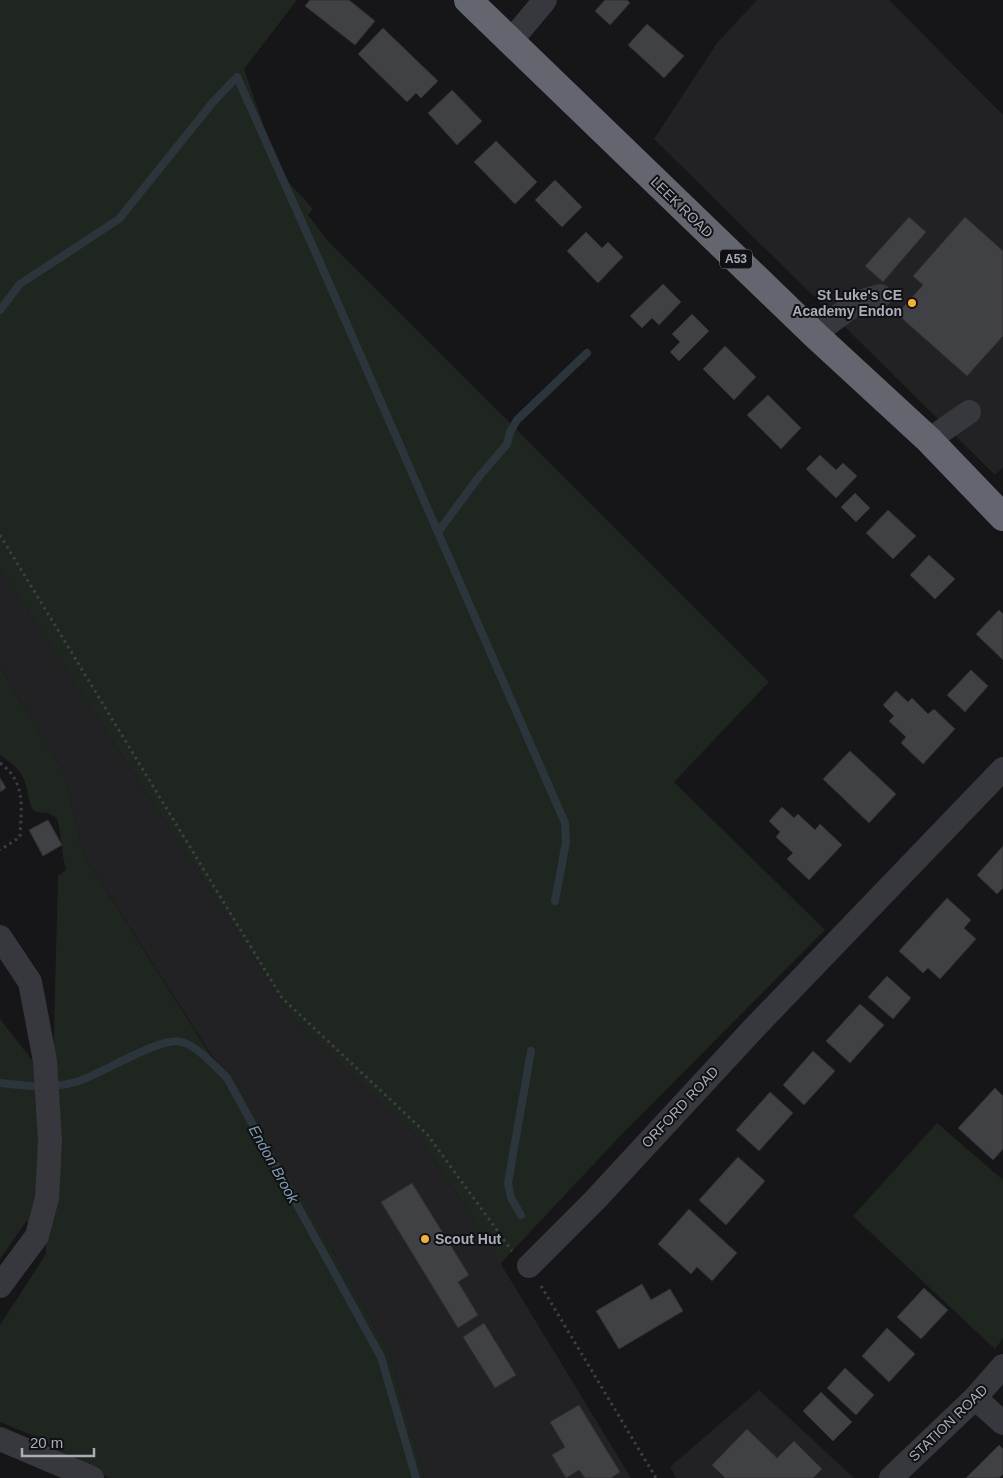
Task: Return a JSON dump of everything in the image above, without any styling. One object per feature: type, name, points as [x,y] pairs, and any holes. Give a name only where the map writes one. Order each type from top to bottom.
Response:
[{"type":"highway","name":"LEEK ROAD","points":[[468,0],[814,334],[929,440],[1003,517]]},
{"type":"street","points":[[510,42],[545,0]]},
{"type":"street","points":[[814,334],[856,304],[880,296]]},
{"type":"street","points":[[929,440],[969,412]]},
{"type":"street","name":"ORFORD ROAD","points":[[529,1266],[594,1200],[755,1026],[1003,769]]},
{"type":"street","points":[[0,937],[30,982],[45,1061],[50,1141],[47,1198],[37,1236],[0,1286]]},
{"type":"street","name":"STATION ROAD","points":[[890,1478],[975,1398],[1003,1366]]},
{"type":"street","points":[[975,1398],[1003,1423]]},
{"type":"street","points":[[0,1439],[92,1478]]},
{"type":"path","points":[[0,535],[282,998],[427,1134],[512,1251],[529,1266],[656,1478]]},
{"type":"path","points":[[0,763],[7,768],[21,790],[20,838],[0,850]]},
{"type":"shaded area","points":[[0,0],[297,0],[244,69],[280,173],[313,209],[308,215],[327,240],[769,682],[674,782],[825,930],[624,1132],[500,1264],[465,1205],[419,1139],[294,1019],[0,568]]},
{"type":"shaded area","name":"St Luke's CE Academy Endon","points":[[757,0],[889,0],[1003,115],[1003,467],[995,475],[654,139],[717,43]]},
{"type":"shaded area","points":[[0,568],[294,1019],[419,1139],[465,1205],[631,1478],[424,1478],[390,1356],[348,1278],[230,1073],[214,1059],[83,854],[64,773],[0,667]]},
{"type":"shaded area","points":[[0,667],[64,773],[83,854],[213,1059],[230,1072],[348,1278],[390,1356],[424,1478],[109,1478],[36,1437],[0,1422],[0,1325],[46,1254],[45,1230],[26,1222],[0,1259],[0,1019],[36,1065],[53,1066],[58,876],[66,870],[57,818],[47,813],[35,812],[33,810],[26,783],[21,773],[0,755]]},
{"type":"shaded area","points":[[937,1123],[1003,1180],[1003,1338],[995,1349],[853,1216]]},
{"type":"shaded area","points":[[759,1390],[854,1478],[676,1478],[670,1467]]},
{"type":"building","points":[[310,0],[349,0],[375,21],[355,45],[305,6]]},
{"type":"building","points":[[605,0],[627,0],[630,3],[610,25],[595,11]]},
{"type":"building","points":[[647,24],[684,56],[664,78],[628,45]]},
{"type":"building","points":[[383,28],[438,81],[421,98],[416,93],[407,102],[358,54]]},
{"type":"building","points":[[452,90],[482,121],[457,145],[428,113]]},
{"type":"building","points":[[496,141],[537,182],[515,204],[474,162]]},
{"type":"building","points":[[555,180],[582,207],[562,227],[535,200]]},
{"type":"building","points":[[909,217],[926,232],[883,282],[865,266]]},
{"type":"building","points":[[965,217],[1003,251],[1003,336],[967,376],[897,314],[923,285],[913,276]]},
{"type":"building","points":[[586,232],[602,248],[608,242],[623,257],[598,283],[567,251]]},
{"type":"building","points":[[663,284],[681,302],[659,325],[652,318],[642,328],[630,316]]},
{"type":"building","points":[[692,314],[709,331],[679,361],[670,352],[680,342],[672,334]]},
{"type":"building","points":[[725,346],[756,377],[734,400],[703,369]]},
{"type":"building","points":[[768,395],[801,428],[781,449],[747,415]]},
{"type":"building","points":[[820,455],[836,470],[843,463],[857,476],[836,498],[806,469]]},
{"type":"building","points":[[855,493],[870,508],[856,522],[841,507]]},
{"type":"building","points":[[888,510],[916,536],[893,559],[866,533]]},
{"type":"building","points":[[929,555],[955,579],[935,599],[910,575]]},
{"type":"building","points":[[999,610],[1003,614],[1003,660],[976,634]]},
{"type":"building","points":[[971,670],[988,686],[965,712],[947,695]]},
{"type":"building","points":[[896,691],[908,702],[912,698],[928,714],[934,709],[955,729],[923,764],[901,743],[906,737],[889,721],[894,716],[883,705]]},
{"type":"building","points":[[850,751],[896,794],[869,823],[823,779]]},
{"type":"building","points":[[0,778],[6,788],[0,792]]},
{"type":"building","points":[[782,807],[794,818],[798,814],[815,830],[820,824],[842,845],[809,880],[787,859],[793,853],[776,837],[780,832],[769,821]]},
{"type":"building","points":[[48,820],[62,845],[43,856],[29,830]]},
{"type":"building","points":[[1003,846],[1003,888],[997,894],[977,875]]},
{"type":"building","points":[[947,898],[971,920],[964,928],[976,939],[940,979],[928,968],[923,973],[899,951]]},
{"type":"building","points":[[887,976],[911,998],[893,1019],[868,997]]},
{"type":"building","points":[[860,1004],[884,1025],[850,1063],[826,1041]]},
{"type":"building","points":[[813,1051],[835,1071],[804,1105],[783,1085]]},
{"type":"building","points":[[995,1088],[1003,1096],[1003,1149],[993,1160],[958,1128]]},
{"type":"building","points":[[770,1092],[793,1113],[759,1151],[736,1130]]},
{"type":"building","points":[[738,1157],[765,1181],[726,1225],[699,1200]]},
{"type":"building","name":"Scout Hut","points":[[412,1183],[469,1275],[458,1282],[478,1315],[458,1328],[381,1202]]},
{"type":"building","points":[[689,1209],[737,1253],[712,1281],[697,1267],[691,1274],[658,1244]]},
{"type":"building","points":[[642,1284],[651,1300],[670,1289],[683,1311],[619,1349],[596,1311]]},
{"type":"building","points":[[924,1288],[948,1310],[921,1339],[897,1317]]},
{"type":"building","points":[[484,1323],[516,1375],[495,1388],[463,1337]]},
{"type":"building","points":[[887,1328],[915,1354],[889,1382],[862,1356]]},
{"type":"building","points":[[845,1368],[874,1395],[856,1415],[827,1388]]},
{"type":"building","points":[[821,1392],[852,1422],[833,1441],[803,1411]]},
{"type":"building","points":[[579,1405],[620,1472],[611,1478],[585,1478],[579,1470],[566,1478],[552,1455],[565,1447],[550,1422]]},
{"type":"building","points":[[747,1429],[777,1458],[794,1441],[822,1469],[813,1478],[725,1478],[712,1465]]},
{"type":"building","points":[[999,1445],[1003,1449],[1003,1474],[999,1478],[966,1478]]},
{"type":"waterway","points":[[0,310],[20,284],[119,219],[213,102],[237,77],[565,823],[566,842],[555,901]]},
{"type":"waterway","points":[[438,532],[478,478],[507,444],[510,432],[517,420],[587,353]]},
{"type":"waterway","name":"Endon Brook","points":[[0,1083],[48,1086],[76,1082],[145,1050],[172,1041],[188,1044],[212,1063],[227,1078],[381,1357],[416,1478]]},
{"type":"waterway","points":[[521,1215],[511,1198],[508,1183],[531,1051]]},
{"type":"place","name":"St Luke's CE Academy Endon","points":[[912,303]]},
{"type":"place","name":"Scout Hut","points":[[425,1239]]}]
